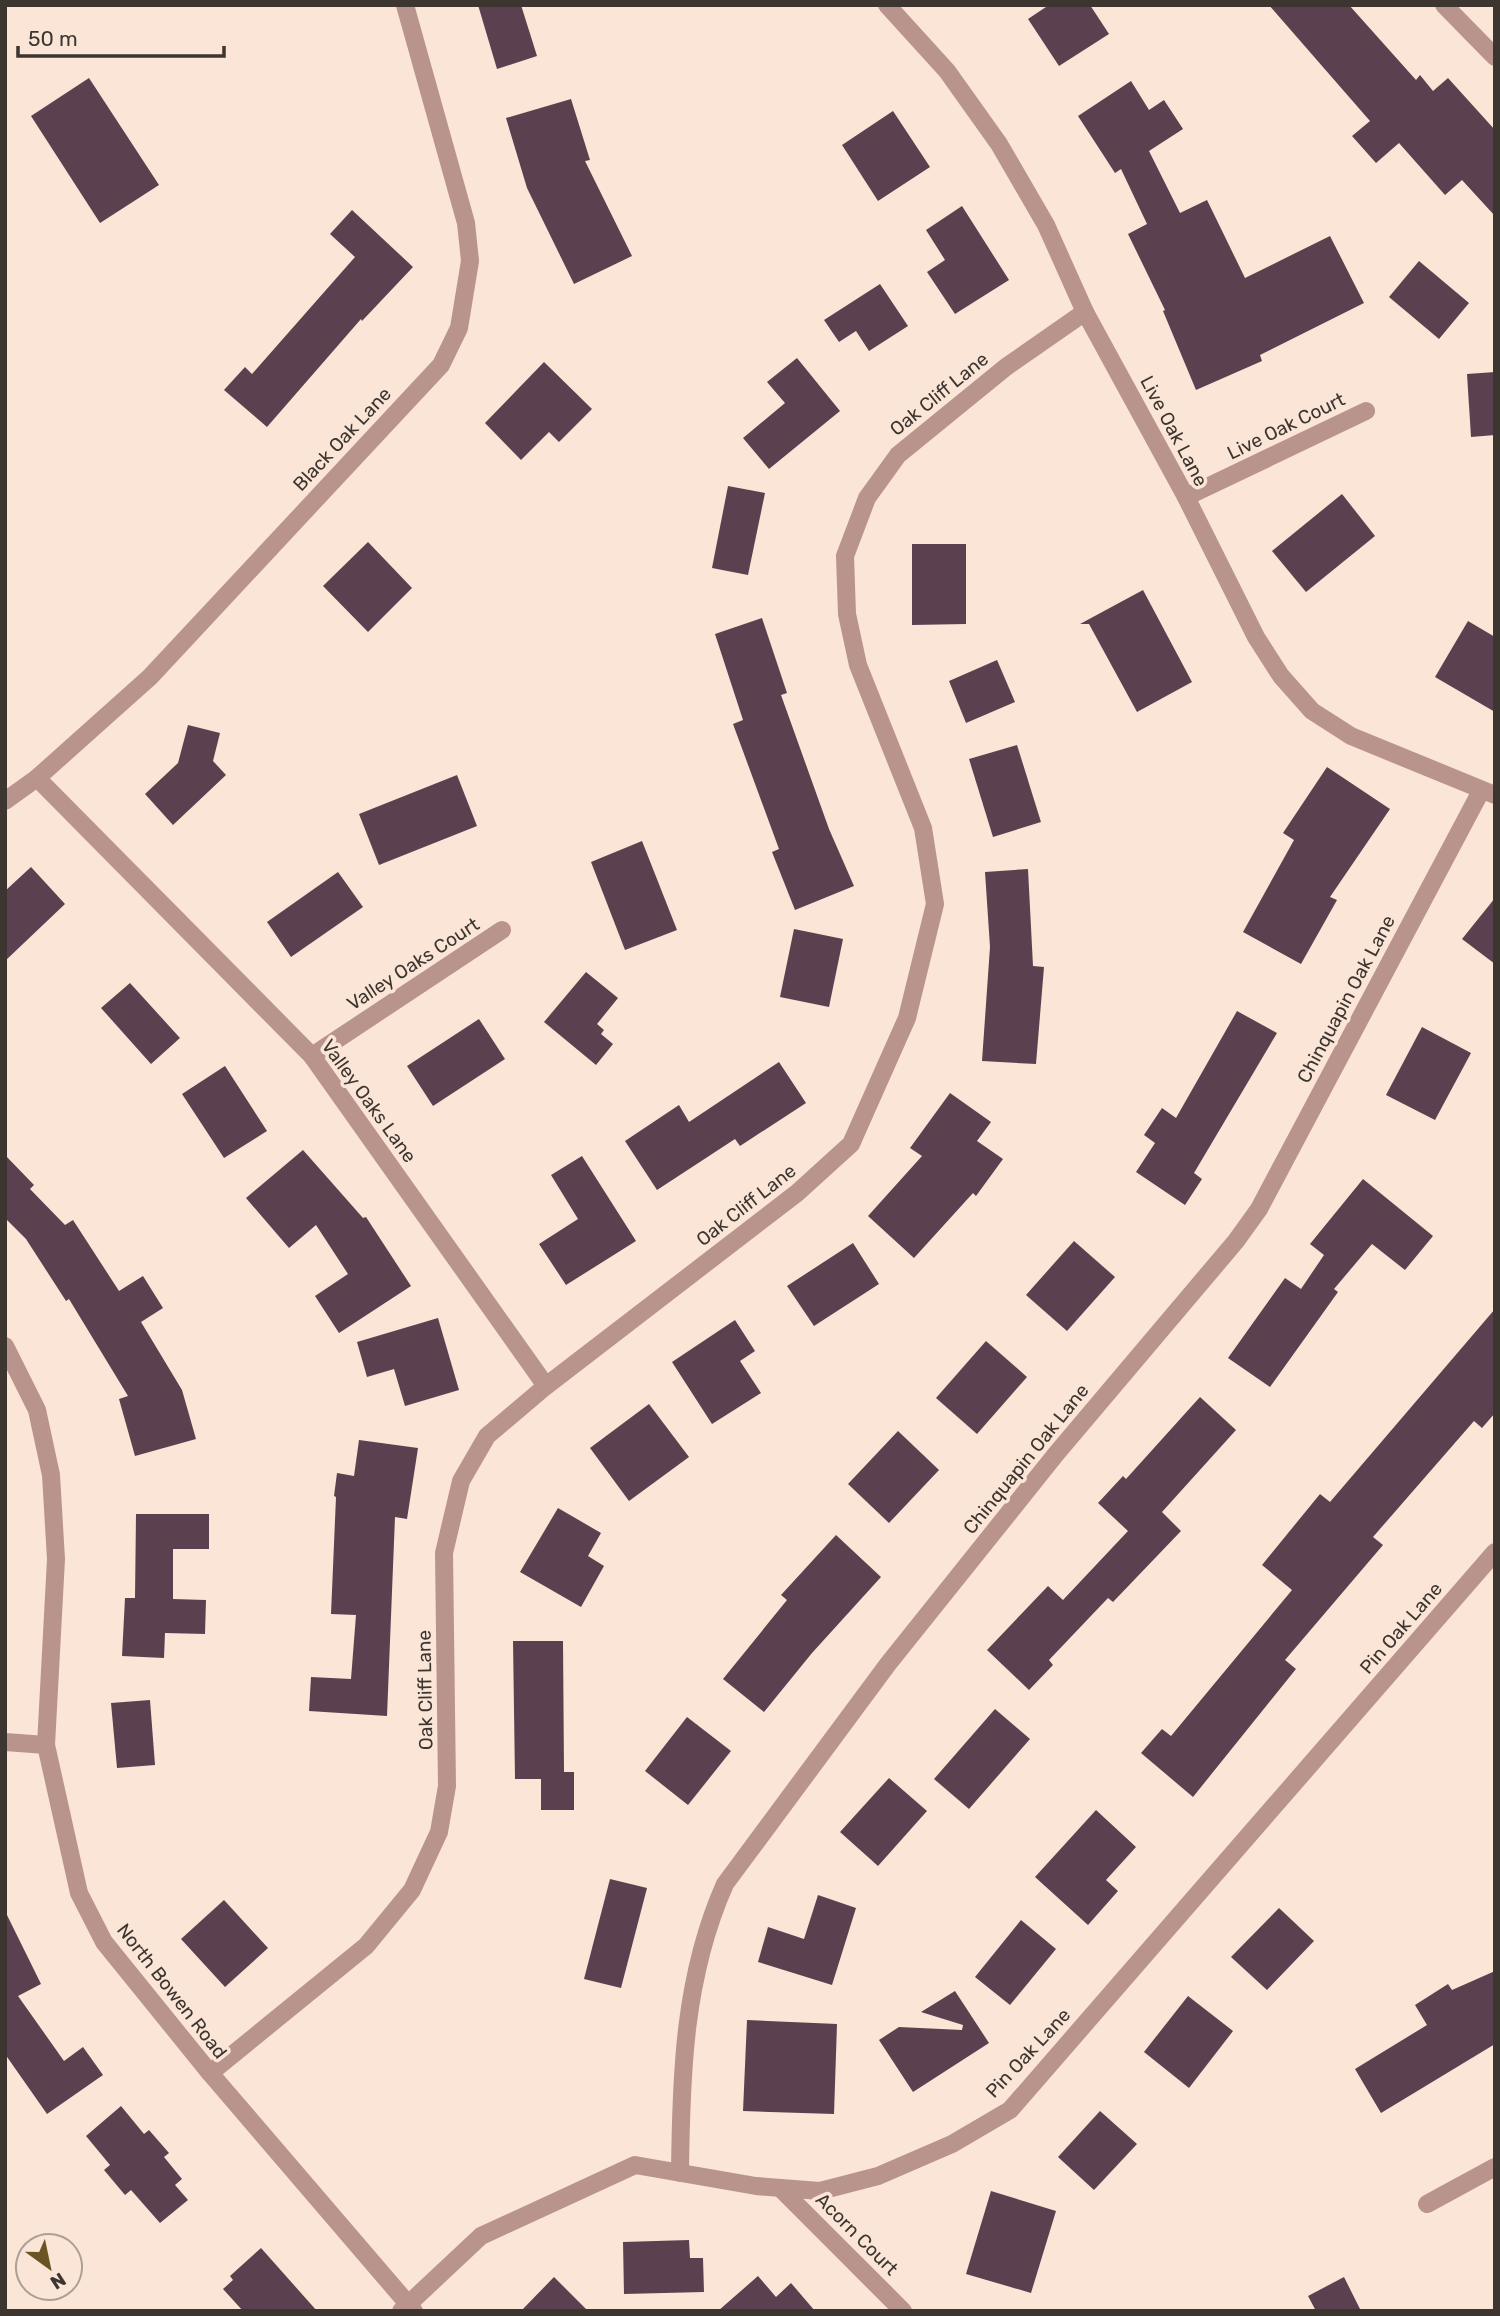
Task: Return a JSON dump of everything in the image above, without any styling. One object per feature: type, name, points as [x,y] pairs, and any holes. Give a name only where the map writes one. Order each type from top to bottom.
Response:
[{"type":"street","name":"Black Oak Lane","points":[[5,801],[37,778],[150,677],[440,365],[459,328],[470,261],[466,223],[405,5]]},
{"type":"street","name":"Live Oak Lane","points":[[887,5],[947,71],[999,145],[1046,225],[1086,312],[1186,497],[1256,637],[1281,676],[1312,711],[1351,736],[1488,793]]},
{"type":"street","points":[[1444,5],[1495,57]]},
{"type":"street","name":"Oak Cliff Lane","points":[[210,2073],[366,1946],[412,1890],[439,1832],[447,1786],[444,1553],[461,1481],[487,1436],[546,1385],[797,1193],[852,1144],[908,1018],[935,904],[923,828],[858,665],[847,614],[845,556],[867,498],[898,455],[1006,367],[1086,312]]},
{"type":"street","name":"Live Oak Court","points":[[1186,497],[1366,411]]},
{"type":"street","name":"Valley Oaks Lane","points":[[37,778],[312,1056],[546,1385]]},
{"type":"street","name":"Chinquapin Oak Lane","points":[[680,2173],[687,2012],[712,1913],[725,1884],[888,1664],[1056,1454],[1259,1209],[1488,793]]},
{"type":"street","name":"Valley Oaks Court","points":[[312,1056],[502,930]]},
{"type":"street","name":"North Bowen Road","points":[[5,1346],[37,1410],[51,1475],[56,1559],[46,1745],[79,1894],[104,1942],[210,2073],[408,2308]]},
{"type":"street","name":"Pin Oak Lane","points":[[408,2308],[481,2236],[635,2165],[780,2188],[820,2191],[878,2176],[952,2144],[1010,2110],[1495,1552]]},
{"type":"street","points":[[5,1742],[46,1745]]},
{"type":"street","points":[[1427,2204],[1495,2167]]},
{"type":"street","name":"Acorn Court","points":[[780,2188],[904,2311]]},
{"type":"building","points":[[478,5],[521,5],[537,56],[497,69]]},
{"type":"building","points":[[1049,5],[1090,5],[1109,34],[1059,66],[1028,19]]},
{"type":"building","points":[[1269,5],[1349,5],[1416,80],[1420,75],[1433,91],[1448,78],[1495,130],[1495,216],[1462,180],[1445,195],[1399,143],[1376,163],[1352,136],[1370,121]]},
{"type":"building","points":[[89,78],[159,185],[100,223],[31,116]]},
{"type":"building","points":[[1131,81],[1149,110],[1164,100],[1183,129],[1149,151],[1180,213],[1207,200],[1245,278],[1330,236],[1364,303],[1260,355],[1262,361],[1196,390],[1163,311],[1165,310],[1128,234],[1147,224],[1121,169],[1115,173],[1078,116]]},
{"type":"building","points":[[571,99],[590,160],[585,161],[632,256],[574,284],[527,188],[506,118]]},
{"type":"building","points":[[893,111],[930,167],[878,201],[842,145]]},
{"type":"building","points":[[962,206],[1009,280],[955,314],[927,272],[945,260],[926,230]]},
{"type":"building","points":[[352,210],[413,267],[362,321],[361,319],[267,427],[224,390],[245,367],[252,374],[355,257],[330,234]]},
{"type":"building","points":[[1419,261],[1469,303],[1439,339],[1389,297]]},
{"type":"building","points":[[880,284],[908,326],[869,351],[856,331],[839,342],[824,320]]},
{"type":"building","points":[[797,358],[840,411],[769,469],[743,438],[785,403],[767,382]]},
{"type":"building","points":[[544,362],[592,409],[559,442],[549,432],[521,460],[485,423]]},
{"type":"building","points":[[1495,372],[1495,435],[1471,437],[1467,374]]},
{"type":"building","points":[[728,486],[765,493],[748,575],[712,568]]},
{"type":"building","points":[[1342,494],[1375,536],[1306,592],[1272,551]]},
{"type":"building","points":[[368,542],[412,588],[368,632],[323,586]]},
{"type":"building","points":[[912,544],[966,544],[966,624],[912,625]]},
{"type":"building","points":[[1143,590],[1192,682],[1137,712],[1089,624],[1080,624]]},
{"type":"building","points":[[762,618],[787,693],[781,695],[829,829],[854,886],[795,910],[772,852],[779,849],[733,724],[743,720],[715,634]]},
{"type":"building","points":[[1468,621],[1495,637],[1495,712],[1435,677]]},
{"type":"building","points":[[997,660],[1015,702],[966,723],[949,681]]},
{"type":"building","points":[[188,725],[220,733],[213,761],[226,775],[173,825],[145,794],[178,763]]},
{"type":"building","points":[[1017,745],[1041,822],[993,837],[969,759]]},
{"type":"building","points":[[1327,767],[1390,809],[1330,897],[1337,900],[1301,964],[1243,932],[1294,840],[1283,833]]},
{"type":"building","points":[[457,775],[477,826],[379,865],[359,814]]},
{"type":"building","points":[[642,841],[677,930],[625,950],[591,862]]},
{"type":"building","points":[[31,867],[65,904],[5,961],[5,891]]},
{"type":"building","points":[[1028,869],[1033,966],[1044,967],[1036,1064],[982,1061],[990,947],[985,872]]},
{"type":"building","points":[[338,872],[363,907],[291,957],[267,922]]},
{"type":"building","points":[[1495,898],[1495,964],[1462,939]]},
{"type":"building","points":[[794,929],[843,939],[829,1007],[780,997]]},
{"type":"building","points":[[586,972],[618,998],[597,1024],[604,1030],[601,1034],[613,1044],[596,1065],[544,1022]]},
{"type":"building","points":[[130,983],[180,1038],[151,1064],[101,1008]]},
{"type":"building","points":[[1237,1011],[1277,1033],[1194,1173],[1202,1179],[1185,1205],[1136,1172],[1155,1143],[1144,1135],[1162,1108],[1176,1118]]},
{"type":"building","points":[[479,1019],[505,1059],[433,1106],[407,1066]]},
{"type":"building","points":[[1422,1027],[1471,1053],[1435,1120],[1386,1095]]},
{"type":"building","points":[[779,1062],[806,1103],[740,1146],[735,1139],[657,1190],[625,1141],[679,1105],[689,1122]]},
{"type":"building","points":[[225,1066],[267,1131],[224,1158],[182,1094]]},
{"type":"building","points":[[950,1093],[991,1122],[977,1141],[1003,1159],[976,1196],[973,1193],[914,1258],[868,1216],[922,1156],[910,1148]]},
{"type":"building","points":[[303,1150],[363,1218],[366,1217],[411,1286],[339,1333],[315,1296],[348,1274],[316,1225],[289,1248],[246,1198]]},
{"type":"building","points":[[5,1155],[34,1185],[30,1189],[65,1225],[73,1220],[119,1291],[143,1276],[163,1308],[141,1322],[182,1390],[196,1439],[135,1456],[119,1399],[128,1396],[69,1299],[66,1301],[26,1239],[5,1218]]},
{"type":"building","points":[[582,1156],[636,1241],[566,1285],[539,1244],[578,1219],[551,1175]]},
{"type":"building","points":[[1363,1179],[1433,1236],[1405,1270],[1372,1244],[1334,1289],[1338,1292],[1270,1387],[1228,1358],[1285,1278],[1301,1289],[1324,1255],[1310,1244]]},
{"type":"building","points":[[1074,1241],[1115,1277],[1067,1331],[1026,1295]]},
{"type":"building","points":[[853,1243],[879,1284],[814,1326],[787,1286]]},
{"type":"building","points":[[1495,1309],[1495,1413],[1482,1428],[1474,1421],[1373,1537],[1383,1545],[1285,1660],[1296,1669],[1193,1797],[1141,1753],[1162,1729],[1171,1736],[1292,1590],[1262,1565],[1320,1494],[1330,1502]]},
{"type":"building","points":[[438,1318],[459,1390],[405,1406],[394,1369],[367,1377],[357,1342]]},
{"type":"building","points":[[735,1320],[755,1351],[740,1361],[761,1393],[712,1424],[672,1362]]},
{"type":"building","points":[[986,1341],[1027,1377],[977,1434],[936,1398]]},
{"type":"building","points":[[1200,1397],[1236,1430],[1162,1512],[1181,1531],[1113,1602],[1108,1598],[1049,1660],[1053,1665],[1029,1690],[987,1650],[1048,1586],[1063,1600],[1128,1531],[1098,1503],[1123,1476],[1126,1479]]},
{"type":"building","points":[[649,1404],[689,1457],[629,1501],[590,1448]]},
{"type":"building","points":[[898,1431],[939,1470],[889,1523],[848,1484]]},
{"type":"building","points":[[359,1440],[418,1448],[407,1519],[395,1517],[387,1716],[309,1711],[311,1677],[351,1679],[356,1615],[331,1614],[334,1496],[337,1473],[354,1476]]},
{"type":"building","points":[[558,1508],[601,1533],[588,1556],[604,1566],[581,1607],[520,1572]]},
{"type":"building","points":[[136,1514],[209,1514],[209,1549],[173,1549],[173,1599],[206,1600],[205,1634],[165,1633],[164,1658],[122,1656],[125,1598],[135,1598]]},
{"type":"building","points":[[836,1535],[881,1577],[812,1653],[764,1712],[723,1679],[787,1600],[781,1595]]},
{"type":"building","points":[[513,1641],[563,1641],[564,1772],[574,1772],[574,1810],[541,1810],[541,1779],[515,1779]]},
{"type":"building","points":[[150,1700],[155,1765],[117,1768],[111,1703]]},
{"type":"building","points":[[995,1709],[1030,1739],[969,1809],[934,1779]]},
{"type":"building","points":[[687,1717],[731,1751],[688,1805],[645,1771]]},
{"type":"building","points":[[889,1778],[927,1811],[878,1866],[840,1832]]},
{"type":"building","points":[[1096,1810],[1136,1847],[1106,1880],[1118,1891],[1088,1925],[1035,1877]]},
{"type":"building","points":[[610,1879],[647,1888],[621,1988],[584,1979]]},
{"type":"building","points":[[818,1895],[856,1908],[832,1985],[758,1962],[768,1927],[804,1939]]},
{"type":"building","points":[[224,1900],[268,1948],[225,1987],[181,1939]]},
{"type":"building","points":[[1279,1908],[1314,1941],[1267,1990],[1231,1957]]},
{"type":"building","points":[[5,1911],[41,1984],[18,1996],[64,2061],[83,2047],[103,2075],[47,2114],[5,2054]]},
{"type":"building","points":[[1021,1920],[1056,1949],[1010,2005],[975,1977]]},
{"type":"building","points":[[1495,1971],[1495,2044],[1381,2113],[1355,2069],[1427,2025],[1415,2005],[1448,1984],[1452,1990]]},
{"type":"building","points":[[955,1991],[989,2043],[913,2092],[879,2040],[899,2027],[962,2030],[963,2025],[921,2012]]},
{"type":"building","points":[[1188,1996],[1233,2031],[1189,2088],[1144,2052]]},
{"type":"building","points":[[747,2020],[837,2024],[834,2114],[743,2111]]},
{"type":"building","points":[[121,2106],[144,2134],[149,2130],[169,2153],[164,2157],[182,2179],[175,2185],[188,2200],[160,2223],[131,2190],[125,2195],[104,2170],[110,2165],[86,2136]]},
{"type":"building","points":[[1100,2111],[1137,2144],[1094,2190],[1058,2157]]},
{"type":"building","points":[[991,2191],[1056,2211],[1031,2293],[966,2274]]},
{"type":"building","points":[[689,2240],[690,2258],[703,2258],[704,2292],[624,2294],[623,2242]]},
{"type":"building","points":[[261,2248],[317,2311],[243,2311],[223,2289],[233,2280],[230,2276]]},
{"type":"building","points":[[758,2276],[776,2297],[791,2283],[815,2311],[718,2311]]},
{"type":"building","points":[[554,2277],[588,2311],[521,2311]]},
{"type":"building","points":[[1344,2277],[1361,2311],[1316,2311],[1308,2296]]}]
